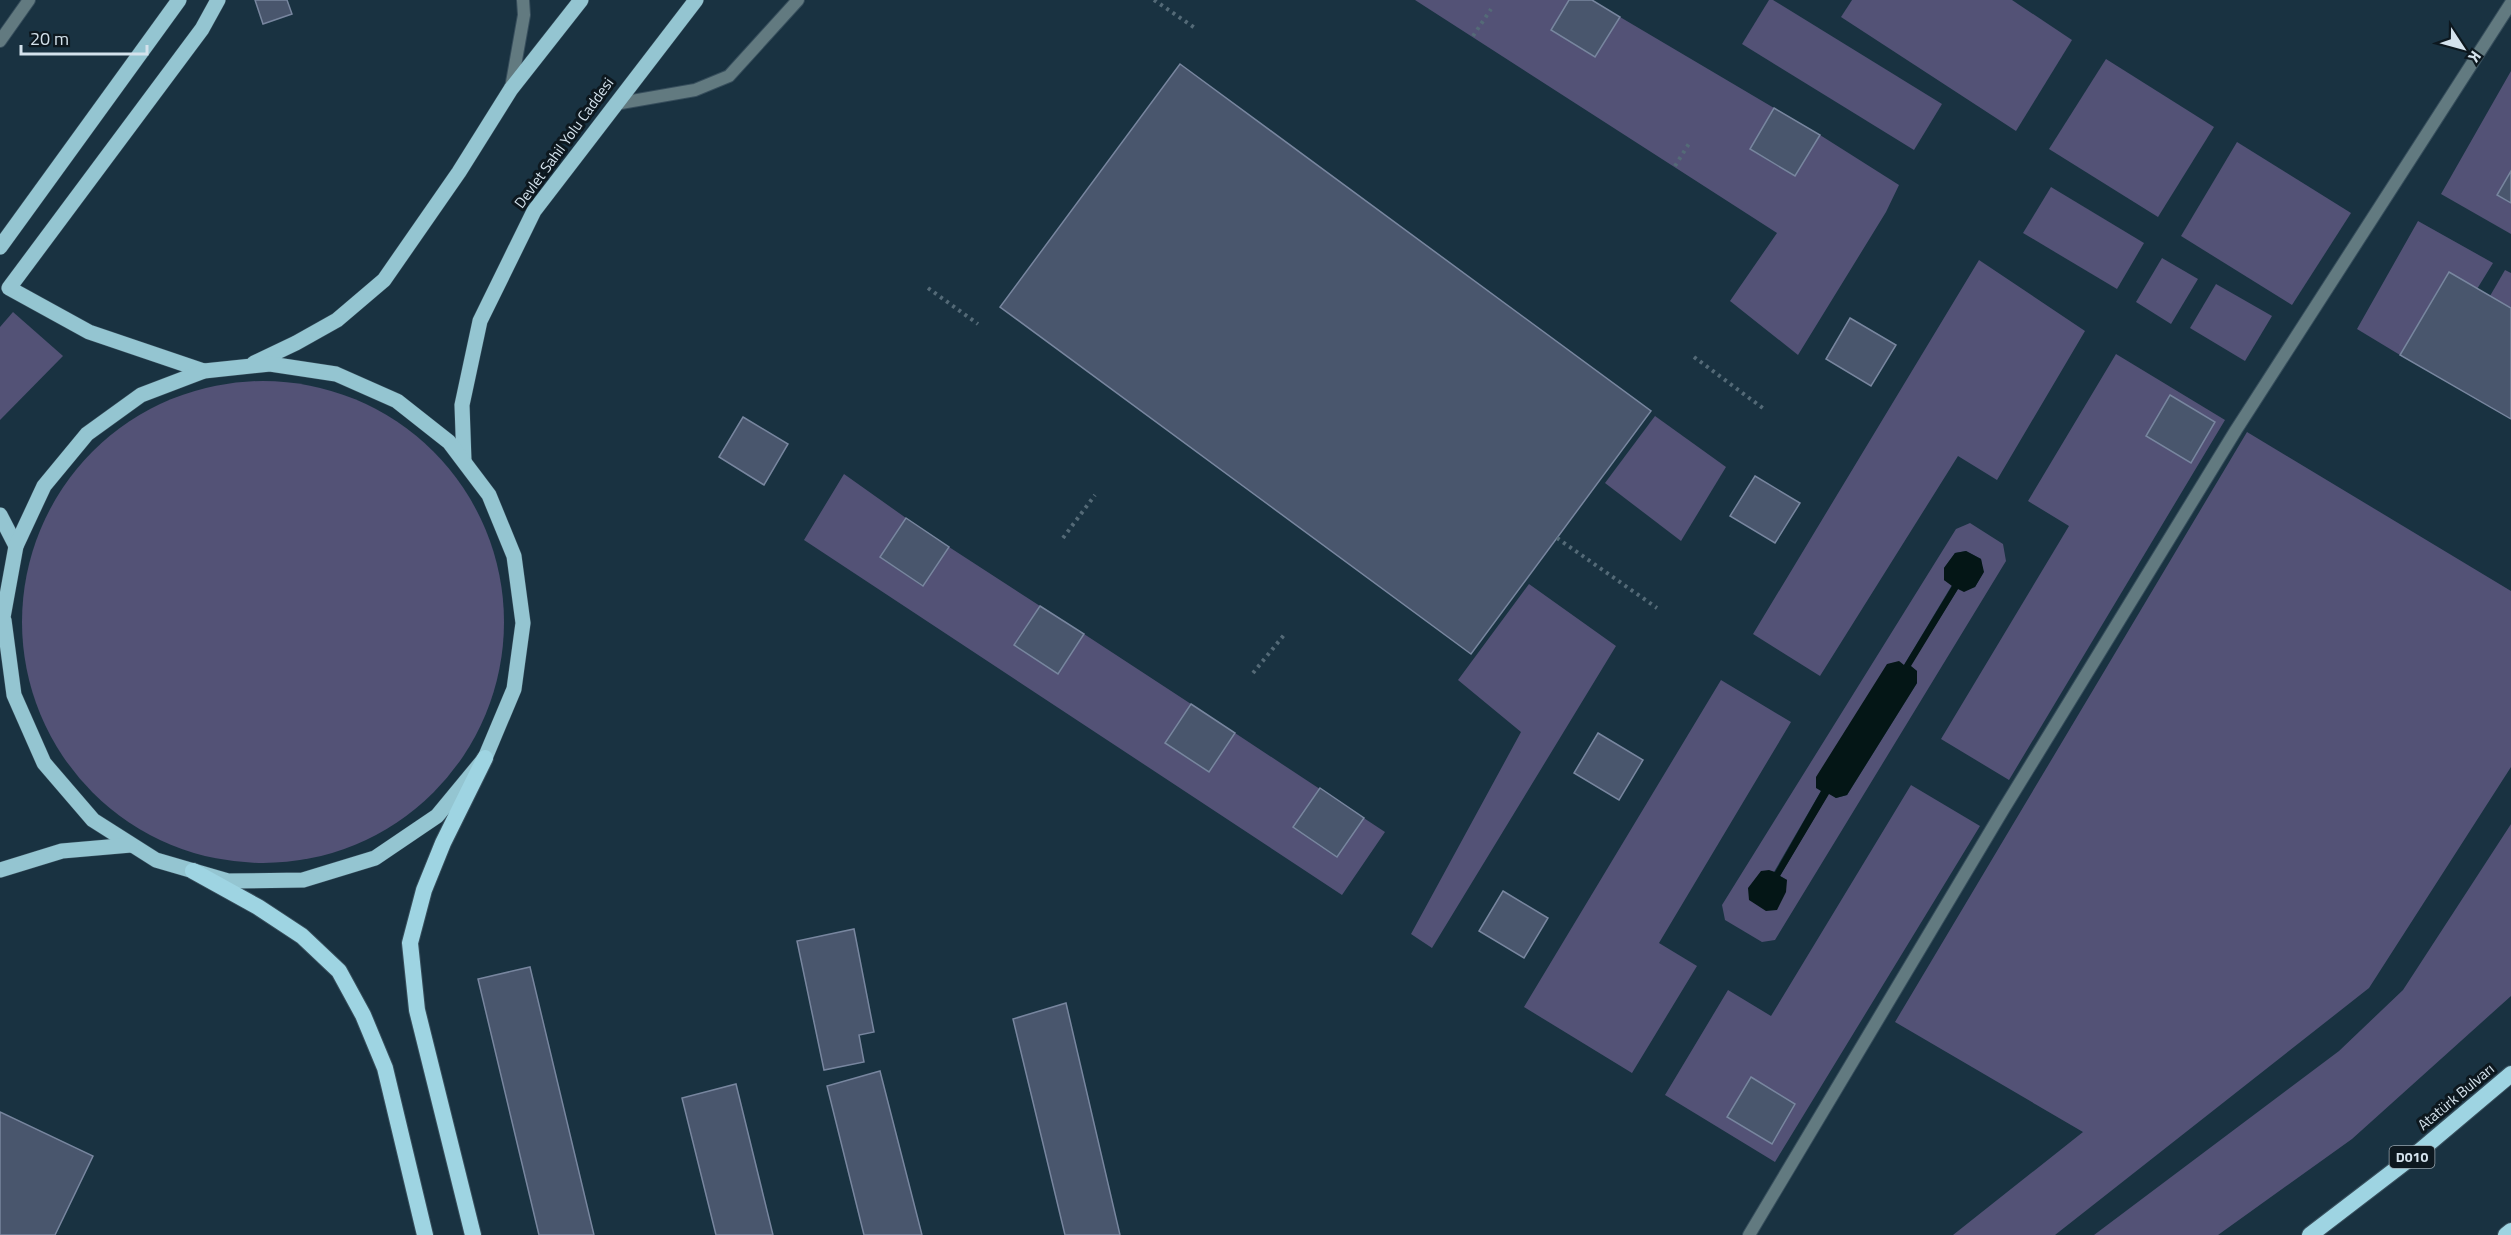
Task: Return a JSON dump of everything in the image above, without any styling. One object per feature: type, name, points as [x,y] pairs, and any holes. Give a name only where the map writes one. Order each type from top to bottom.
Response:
[{"type":"highway","points":[[473,1235],[417,1010],[410,943],[424,890],[443,843],[485,758]]},
{"type":"highway","points":[[193,871],[258,907],[302,936],[339,971],[363,1015],[386,1068],[425,1235]]},
{"type":"highway","name":"Atatürk Bulvarı","points":[[2310,1235],[2421,1150],[2511,1074]]},
{"type":"highway","points":[[2506,1235],[2511,1231]]},
{"type":"main road","points":[[0,247],[179,0]]},
{"type":"main road","points":[[204,371],[89,332],[9,288],[202,29],[218,0]]},
{"type":"main road","points":[[245,367],[296,343],[337,320],[384,280],[459,172],[511,89],[581,0]]},
{"type":"main road","name":"Devlet Sahil Yolu Caddesi","points":[[464,461],[462,405],[480,321],[534,211],[696,0]]},
{"type":"main road","points":[[270,364],[336,374],[397,401],[449,442],[489,495],[514,556],[523,623],[514,689],[485,758],[437,816],[375,858],[303,880],[228,881],[193,871],[156,860],[93,820],[44,763],[14,695],[2,627],[16,546],[44,486],[87,434],[141,395],[204,371],[245,367],[270,364]]},
{"type":"main road","points":[[0,515],[16,546]]},
{"type":"main road","points":[[0,870],[62,851],[131,845]]},
{"type":"street","points":[[0,40],[29,0]]},
{"type":"street","points":[[511,89],[524,15],[523,0]]},
{"type":"street","points":[[615,104],[695,90],[729,76],[798,0]]},
{"type":"street","points":[[1749,1235],[2003,810],[2236,430],[2511,3]]},
{"type":"path","points":[[1154,0],[1195,28]]},
{"type":"path","points":[[1473,36],[1491,9]]},
{"type":"path","points":[[1675,166],[1690,142]]},
{"type":"path","points":[[928,288],[978,324]]},
{"type":"path","points":[[1694,357],[1764,409]]},
{"type":"path","points":[[1063,538],[1095,495]]},
{"type":"path","points":[[1557,538],[1657,608]]},
{"type":"path","points":[[1253,673],[1284,635]]},
{"type":"shaded area","points":[[1415,0],[1569,0],[1551,30],[1595,57],[1620,17],[1774,108],[1750,149],[1795,176],[1820,135],[1899,185],[1886,212],[1798,355],[1730,301],[1777,233]]},
{"type":"shaded area","points":[[1769,0],[1773,0],[1942,104],[1914,150],[1742,44]]},
{"type":"shaded area","points":[[1852,0],[2012,0],[2072,40],[2016,131],[1841,17]]},
{"type":"shaded area","points":[[2106,59],[2214,127],[2158,217],[2049,149]]},
{"type":"shaded area","points":[[2511,71],[2511,171],[2497,195],[2511,203],[2511,234],[2441,194]]},
{"type":"shaded area","points":[[2237,142],[2351,213],[2292,305],[2181,236]]},
{"type":"shaded area","points":[[2051,187],[2144,243],[2117,289],[2023,233]]},
{"type":"shaded area","points":[[2418,221],[2493,263],[2477,289],[2448,273],[2400,355],[2357,329]]},
{"type":"shaded area","points":[[2162,258],[2198,279],[2171,324],[2136,302]]},
{"type":"shaded area","points":[[1979,260],[2085,331],[1997,480],[1958,456],[1820,676],[1753,634]]},
{"type":"shaded area","points":[[2505,270],[2511,273],[2511,308],[2490,296]]},
{"type":"shaded area","points":[[2216,284],[2272,316],[2245,361],[2190,328]]},
{"type":"shaded area","points":[[13,312],[63,356],[0,420],[0,327]]},
{"type":"shaded area","points":[[2116,354],[2225,420],[2009,780],[1941,739],[2069,526],[2028,501]]},
{"type":"shaded area","points":[[263,381],[310,385],[355,399],[397,421],[434,451],[464,488],[486,530],[500,575],[504,622],[500,669],[486,714],[464,756],[434,793],[397,823],[355,845],[310,859],[263,863],[216,859],[171,845],[129,823],[92,793],[62,756],[40,714],[26,669],[22,622],[26,575],[40,530],[62,488],[92,451],[129,421],[171,399],[216,385]]},
{"type":"shaded area","points":[[1655,416],[1726,467],[1681,541],[1605,483]]},
{"type":"shaded area","points":[[2247,432],[2511,591],[2511,767],[2369,988],[2055,1235],[1953,1235],[2083,1132],[1895,1022]]},
{"type":"shaded area","points":[[844,474],[906,518],[880,557],[922,586],[949,547],[1040,606],[1014,645],[1058,674],[1084,634],[1191,704],[1165,743],[1209,772],[1235,733],[1385,832],[1342,895],[804,540]]},
{"type":"shaded area","points":[[1970,523],[2003,544],[2006,561],[1775,940],[1762,942],[1725,920],[1722,905],[1956,529]],"holes":[[[1966,551],[1981,559],[1983,573],[1975,587],[1958,589],[1910,666],[1917,671],[1917,683],[1847,795],[1836,798],[1829,793],[1780,876],[1787,880],[1749,888],[1774,872],[1821,791],[1904,665],[1952,585],[1944,580],[1944,568],[1955,553]]]},
{"type":"shaded area","points":[[1966,551],[1981,559],[1984,572],[1975,587],[1964,592],[1958,589],[1911,666],[1917,671],[1917,683],[1847,795],[1836,798],[1829,794],[1780,876],[1787,880],[1786,892],[1777,910],[1766,911],[1749,900],[1748,888],[1761,871],[1775,872],[1821,791],[1816,788],[1816,777],[1887,664],[1899,661],[1904,665],[1952,586],[1944,580],[1944,568],[1955,553]]},
{"type":"shaded area","points":[[1529,584],[1616,646],[1432,948],[1411,934],[1521,732],[1458,680]]},
{"type":"shaded area","points":[[1721,680],[1791,722],[1659,943],[1697,966],[1632,1073],[1524,1007]]},
{"type":"shaded area","points":[[1911,785],[1980,826],[1775,1162],[1665,1095],[1728,990],[1771,1016]]},
{"type":"shaded area","points":[[2511,824],[2511,996],[2352,1139],[2218,1235],[2094,1235],[2339,1051],[2403,990]]},
{"type":"building","points":[[255,0],[287,0],[292,14],[263,24]]},
{"type":"building","points":[[1569,0],[1592,0],[1620,17],[1595,57],[1551,30]]},
{"type":"building","points":[[1180,64],[1651,411],[1471,654],[1000,307]]},
{"type":"building","points":[[1774,108],[1820,135],[1795,176],[1750,149]]},
{"type":"building","points":[[2511,171],[2511,203],[2497,195]]},
{"type":"building","points":[[2449,272],[2511,308],[2511,419],[2400,355]]},
{"type":"building","points":[[1850,318],[1896,345],[1871,386],[1826,359]]},
{"type":"building","points":[[2170,395],[2215,422],[2191,463],[2146,436]]},
{"type":"building","points":[[743,417],[788,444],[764,485],[719,457]]},
{"type":"building","points":[[1755,476],[1800,503],[1775,543],[1730,516]]},
{"type":"building","points":[[906,518],[949,547],[923,586],[880,557]]},
{"type":"building","points":[[1040,606],[1084,634],[1058,674],[1014,645]]},
{"type":"building","points":[[1191,704],[1235,733],[1209,772],[1165,743]]},
{"type":"building","points":[[1598,733],[1643,760],[1619,800],[1574,773]]},
{"type":"building","points":[[1320,788],[1364,818],[1337,857],[1293,827]]},
{"type":"building","points":[[1503,891],[1548,918],[1524,958],[1479,931]]},
{"type":"building","points":[[854,929],[874,1032],[859,1035],[864,1062],[824,1070],[797,941]]},
{"type":"building","points":[[530,967],[594,1235],[539,1235],[478,979]]},
{"type":"building","points":[[1066,1003],[1120,1235],[1065,1235],[1013,1019]]},
{"type":"building","points":[[880,1071],[922,1235],[864,1235],[827,1086]]},
{"type":"building","points":[[1751,1077],[1795,1104],[1772,1144],[1727,1117]]},
{"type":"building","points":[[736,1084],[773,1235],[716,1235],[682,1098]]},
{"type":"building","points":[[0,1112],[93,1156],[55,1235],[0,1235]]}]
